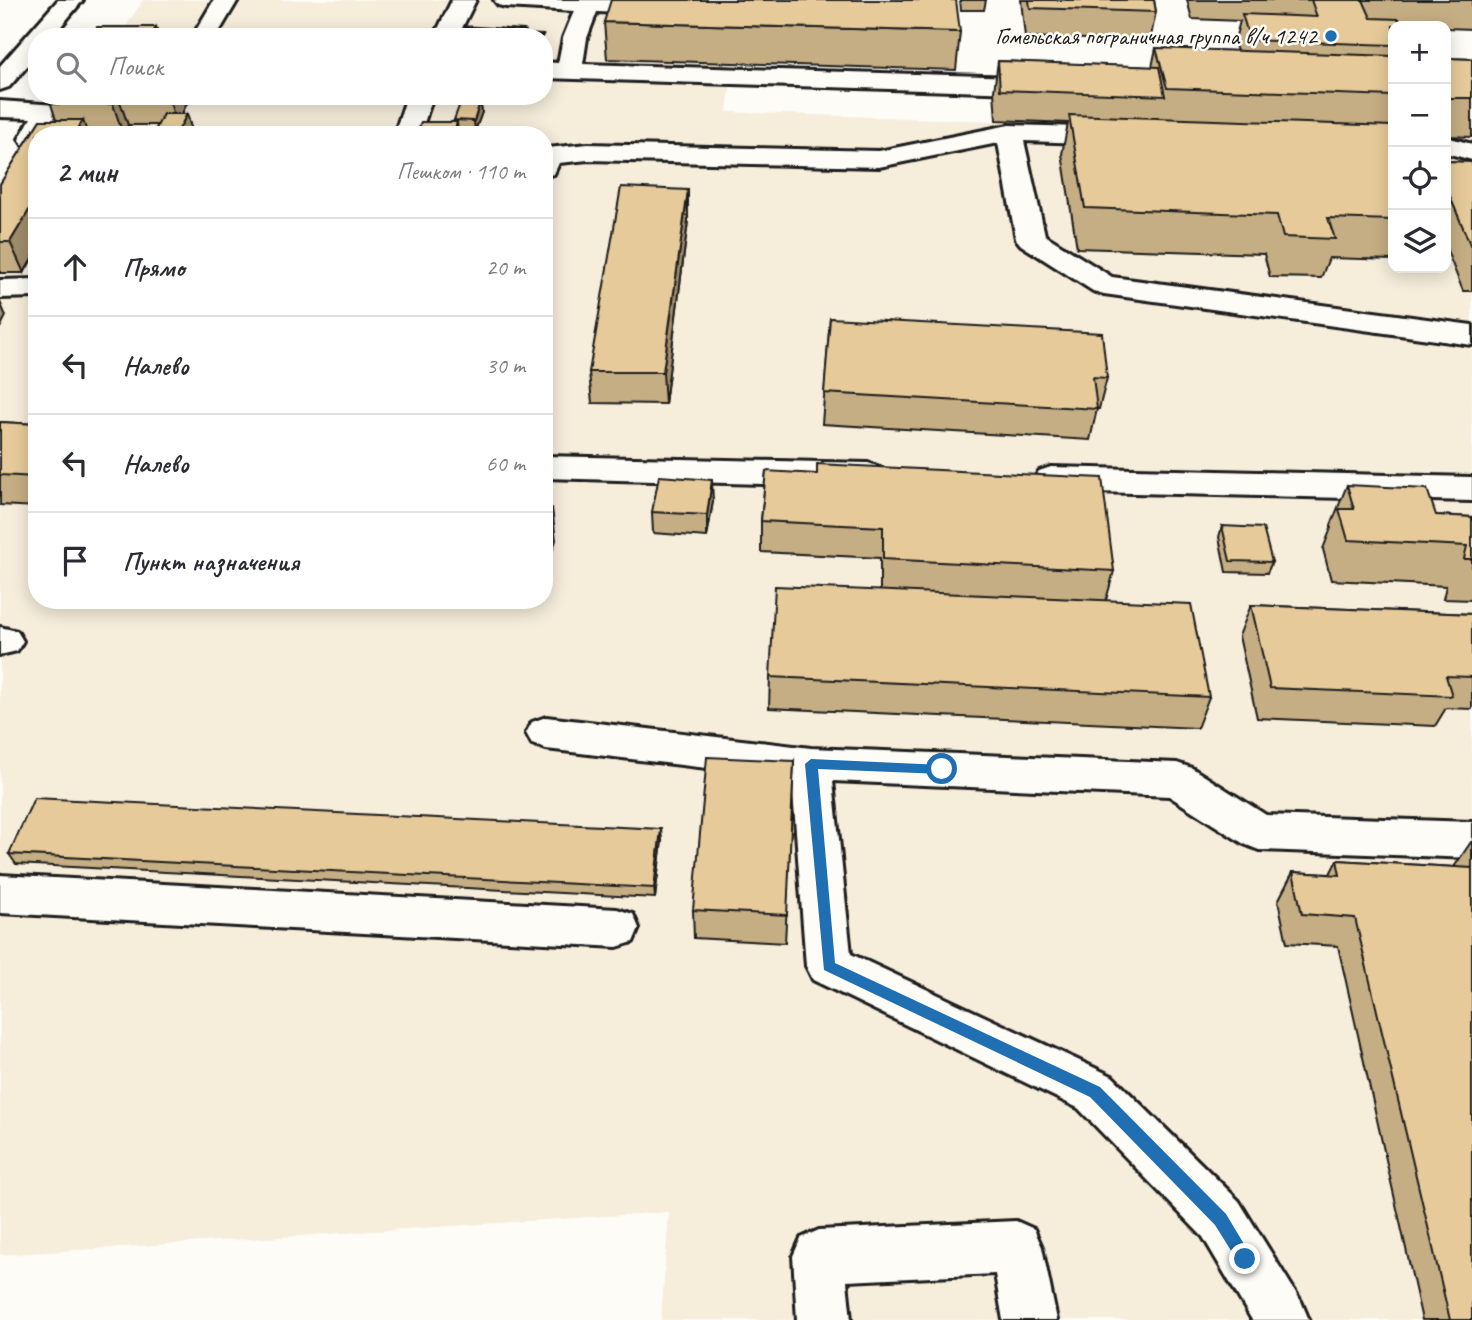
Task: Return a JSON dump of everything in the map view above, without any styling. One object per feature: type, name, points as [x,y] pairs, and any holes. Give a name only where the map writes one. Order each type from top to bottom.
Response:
[{"type":"street","points":[[48,28],[71,0]]},
{"type":"street","points":[[209,28],[226,0]]},
{"type":"street","points":[[451,28],[464,0]]},
{"type":"street","points":[[506,0],[589,2],[685,9]]},
{"type":"street","points":[[589,2],[565,38],[556,70],[1073,85]]},
{"type":"street","points":[[0,82],[28,52]]},
{"type":"street","points":[[410,126],[417,105]]},
{"type":"street","points":[[0,109],[48,111],[39,126]]},
{"type":"street","points":[[553,155],[588,152],[880,159],[1009,133],[1146,137]]},
{"type":"street","points":[[1009,133],[1031,239],[1104,285],[1472,335]]},
{"type":"street","points":[[1451,146],[1472,152]]},
{"type":"street","points":[[0,289],[28,288]]},
{"type":"street","points":[[553,467],[904,476]]},
{"type":"street","points":[[1015,478],[1472,489]]},
{"type":"street","points":[[547,733],[811,764],[1177,780],[1259,832],[1472,840]]},
{"type":"street","points":[[811,764],[829,966],[1095,1092],[1220,1219],[1282,1320]]},
{"type":"street","points":[[0,894],[617,928]]},
{"type":"street","points":[[824,1320],[819,1256],[1016,1247],[1030,1320]]},
{"type":"shaded area","points":[[143,0],[901,0],[951,29],[956,70],[733,61],[727,112],[1388,134],[1388,273],[1451,273],[1451,136],[1472,137],[1472,1320],[661,1320],[669,1212],[0,1255],[0,236],[28,190],[28,609],[553,609],[553,126],[66,126],[79,105],[553,105],[553,28],[125,28]]},
{"type":"building","points":[[611,0],[956,0],[960,32],[604,22]]},
{"type":"building","points":[[1029,0],[1154,0],[1156,12],[1030,8]]},
{"type":"building","points":[[1311,0],[1363,0],[1371,18],[1400,21],[1388,21],[1388,45],[1250,40],[1242,14],[1317,17]]},
{"type":"building","points":[[97,27],[156,27],[156,28]]},
{"type":"building","points":[[1156,48],[1388,56],[1388,96],[1167,88]]},
{"type":"building","points":[[1451,58],[1472,59],[1472,98],[1451,98]]},
{"type":"building","points":[[998,61],[1159,67],[1165,96],[1000,90]]},
{"type":"building","points":[[460,105],[479,105],[474,121],[454,120]]},
{"type":"building","points":[[163,114],[187,114],[181,126],[157,126]]},
{"type":"building","points":[[1069,115],[1388,126],[1388,220],[1328,218],[1335,239],[1283,237],[1277,215],[1085,208]]},
{"type":"building","points":[[40,120],[83,120],[79,126],[36,126]]},
{"type":"building","points":[[421,122],[457,122],[456,126],[420,126]]},
{"type":"building","points":[[28,139],[28,212],[10,242],[0,242],[0,184]]},
{"type":"building","points":[[1451,161],[1472,162],[1472,249],[1451,199]]},
{"type":"building","points":[[621,187],[688,190],[663,372],[589,372]]},
{"type":"building","points":[[830,318],[1102,333],[1107,378],[1093,377],[1097,409],[824,393]]},
{"type":"building","points":[[0,422],[28,424],[28,477],[0,475]]},
{"type":"building","points":[[817,464],[1102,478],[1114,571],[883,559],[883,527],[761,521],[766,471],[817,474]]},
{"type":"building","points":[[659,476],[712,480],[707,515],[652,512]]},
{"type":"building","points":[[1347,485],[1427,489],[1436,515],[1472,517],[1472,559],[1464,559],[1467,546],[1348,540],[1339,509],[1354,509]]},
{"type":"building","points":[[1222,526],[1263,528],[1272,562],[1230,561]]},
{"type":"building","points":[[775,586],[1191,604],[1209,697],[770,677]]},
{"type":"building","points":[[1251,605],[1472,614],[1472,677],[1446,676],[1452,696],[1270,688]]},
{"type":"building","points":[[707,757],[794,761],[787,915],[693,910]]},
{"type":"building","points":[[34,798],[661,829],[654,888],[9,854]]},
{"type":"building","points":[[1337,860],[1472,868],[1472,1320],[1450,1320],[1355,918],[1302,914],[1293,872],[1340,875]]},
{"type":"place","name":"Гомельская пограничная группа в/ч 1242","points":[[1331,36]]},
{"type":"route","points":[[942,769],[811,764],[829,966],[1095,1092],[1220,1219],[1245,1259]]}]
